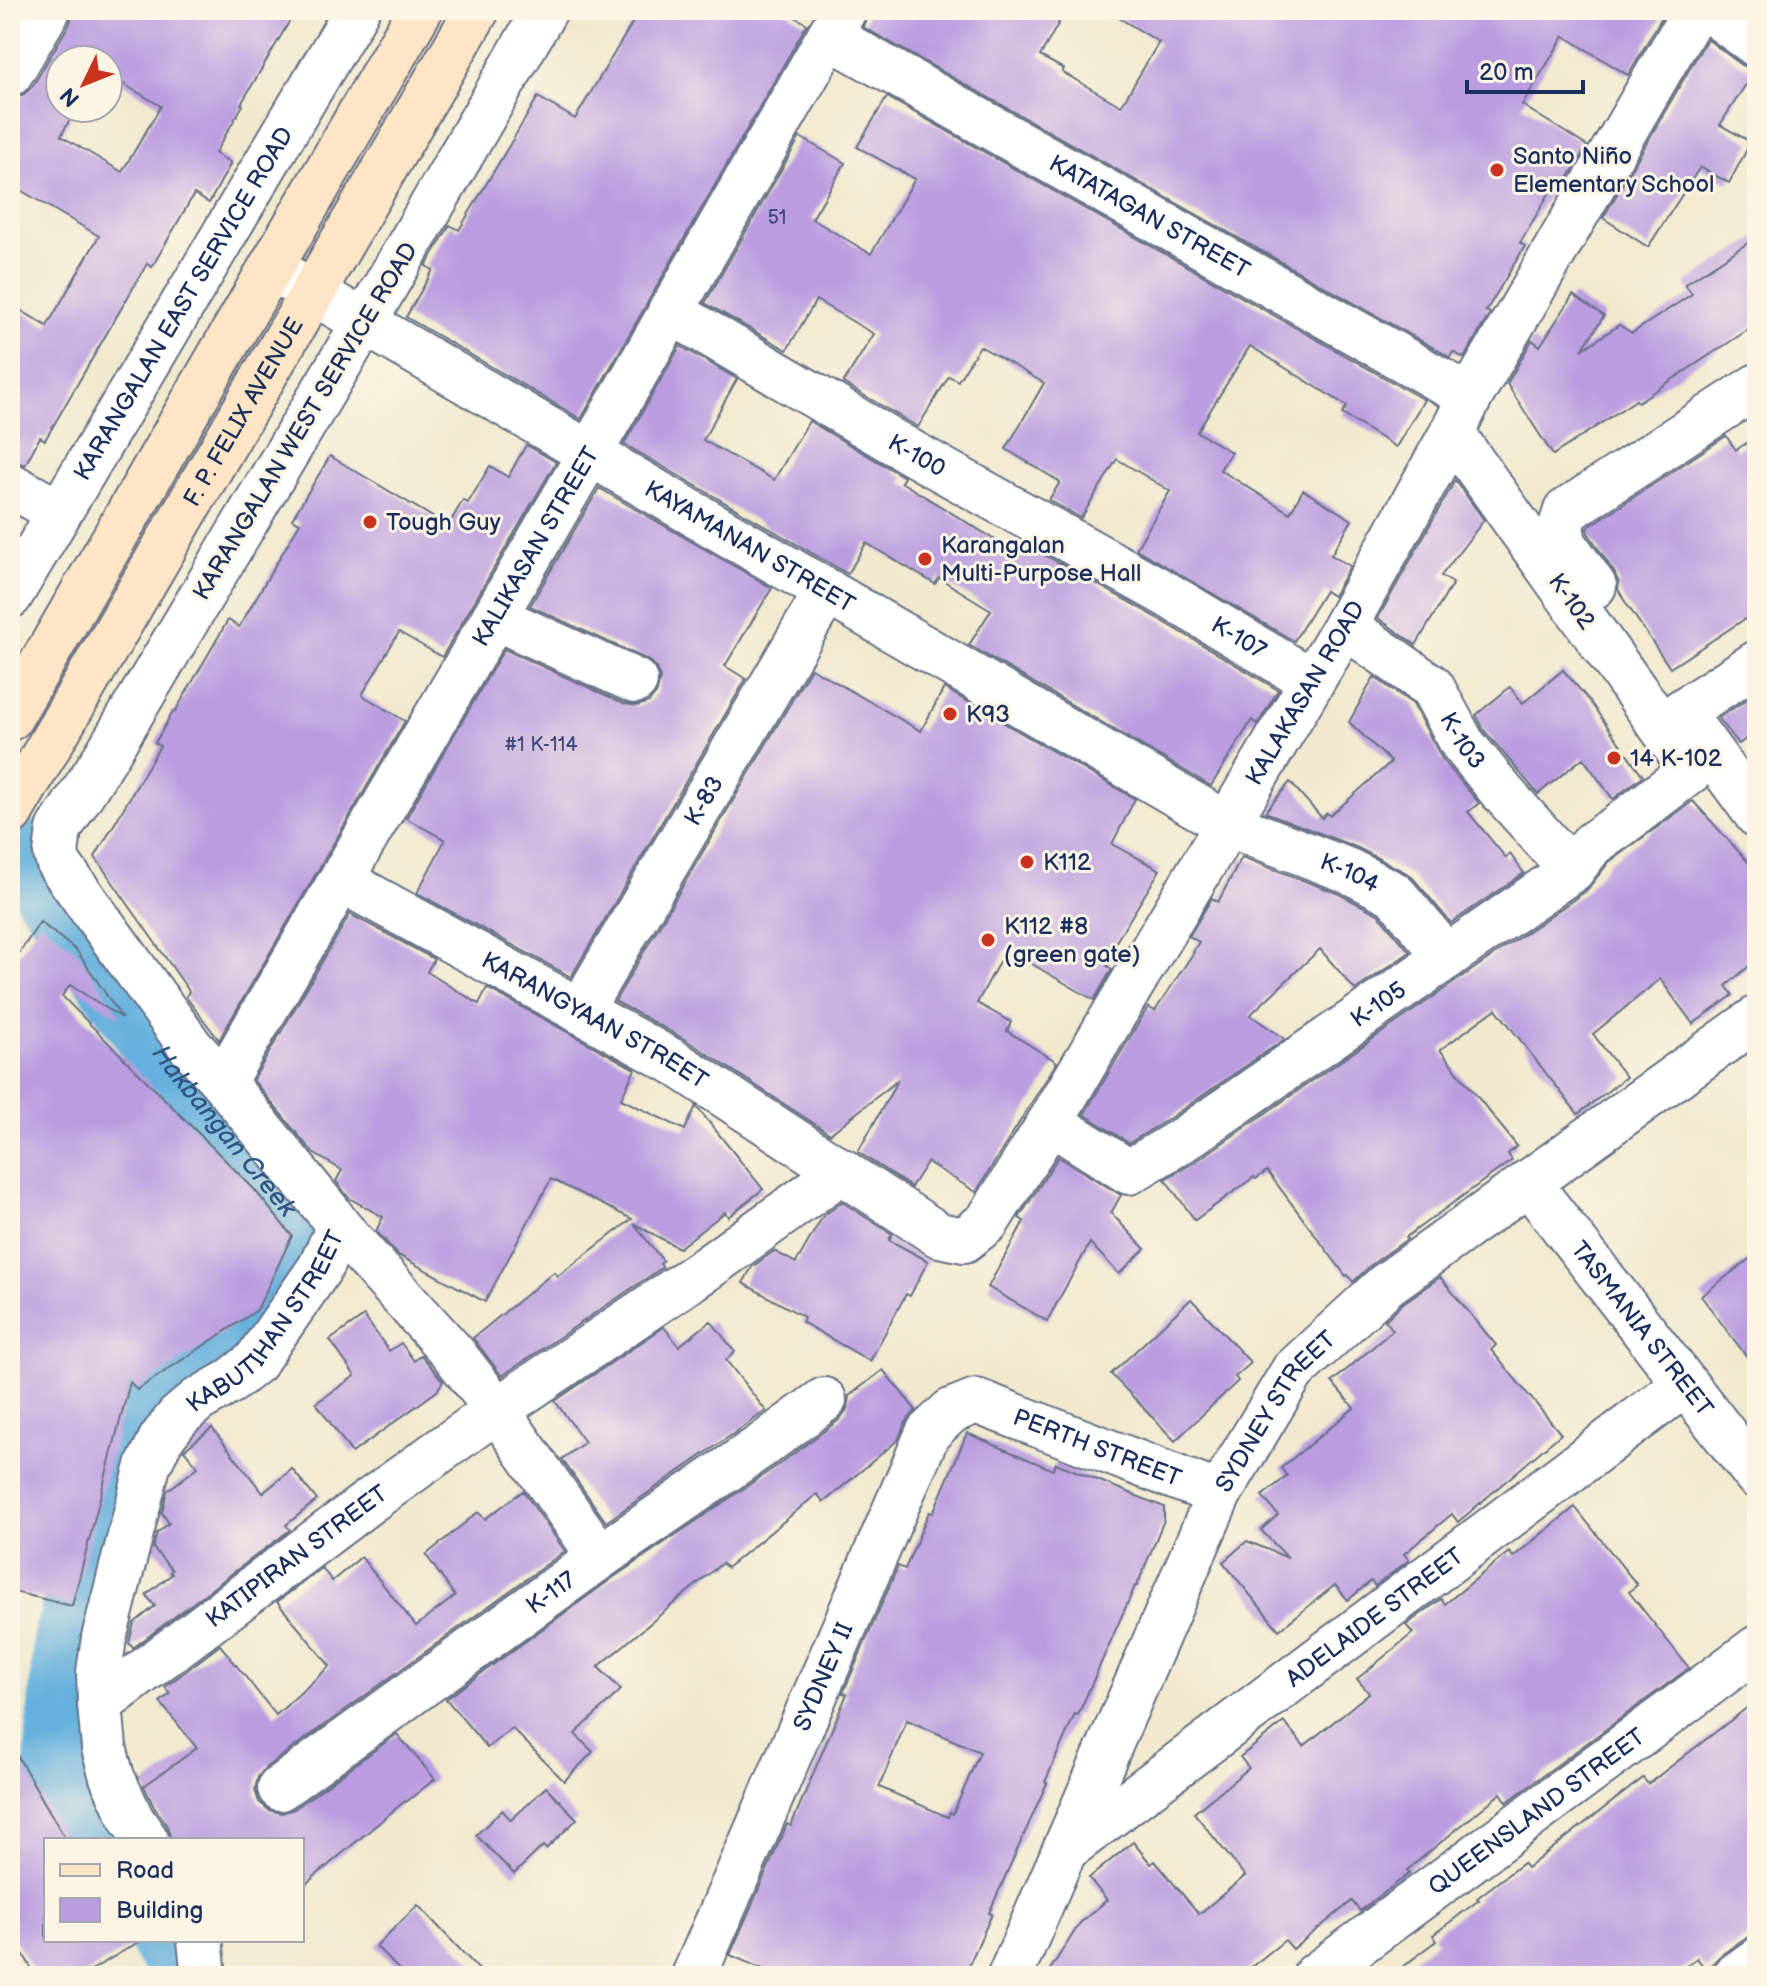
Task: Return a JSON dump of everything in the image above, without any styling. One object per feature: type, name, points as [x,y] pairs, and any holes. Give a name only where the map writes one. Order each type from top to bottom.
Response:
[{"type":"main road","name":"F. P. FELIX AVENUE","points":[[10,718],[420,10]]},
{"type":"main road","name":"F. P. FELIX AVENUE","points":[[13,804],[477,10]]},
{"type":"street","points":[[10,74],[48,10]]},
{"type":"street","name":"KARANGALAN EAST SERVICE ROAD","points":[[10,596],[357,10]]},
{"type":"street","name":"KARANGALAN WEST SERVICE ROAD","points":[[59,829],[106,756],[364,323],[545,10]]},
{"type":"street","name":"KALAKASAN ROAD","points":[[842,1171],[939,1235],[964,1240],[987,1222],[1050,1122],[1345,626],[1461,415],[1695,10]]},
{"type":"street","points":[[1709,10],[1757,45]]},
{"type":"street","name":"KATATAGAN STREET","points":[[837,23],[1461,415]]},
{"type":"street","name":"KALIKASAN STREET","points":[[223,1082],[837,23]]},
{"type":"street","name":"KAYAMANAN STREET","points":[[271,268],[1227,824]]},
{"type":"street","name":"K-100","points":[[670,311],[914,454],[1166,594]]},
{"type":"street","points":[[1757,386],[1566,511],[1561,526],[1564,543],[1757,815]]},
{"type":"street","name":"K-102","points":[[1461,415],[1692,770]]},
{"type":"street","points":[[10,485],[59,512]]},
{"type":"street","name":"K-83","points":[[580,1011],[827,591]]},
{"type":"street","name":"K-107","points":[[1166,594],[1312,681]]},
{"type":"street","points":[[494,617],[635,681]]},
{"type":"street","name":"K-103","points":[[1345,626],[1432,687],[1462,743],[1572,870]]},
{"type":"street","points":[[1681,712],[1757,663]]},
{"type":"street","name":"K-105","points":[[1050,1122],[1129,1172],[1181,1141],[1572,870],[1592,844],[1692,770]]},
{"type":"street","points":[[13,804],[59,829]]},
{"type":"street","name":"K-104","points":[[1227,824],[1349,871],[1394,894],[1447,957]]},
{"type":"street","name":"KABUTIHAN STREET","points":[[59,829],[56,854],[59,864],[183,1035],[339,1227],[320,1268],[255,1362],[178,1417],[161,1439],[148,1466],[104,1638],[99,1672],[104,1748],[112,1777],[132,1820],[145,1838]]},
{"type":"street","name":"KARANGYAAN STREET","points":[[341,880],[672,1061],[842,1171]]},
{"type":"street","name":"SYDNEY STREET","points":[[1010,1976],[1219,1494],[1293,1371],[1386,1285],[1757,1018]]},
{"type":"street","name":"KATIPIRAN STREET","points":[[100,1704],[371,1500],[842,1171]]},
{"type":"street","name":"TASMANIA STREET","points":[[1528,1182],[1757,1476]]},
{"type":"street","points":[[339,1227],[453,1353],[600,1557]]},
{"type":"street","name":"ADELAIDE STREET","points":[[1065,1851],[1685,1384]]},
{"type":"street","name":"K-117","points":[[280,1788],[824,1400]]},
{"type":"street","name":"PERTH STREET","points":[[976,1401],[1219,1494]]},
{"type":"street","name":"SYDNEY II","points":[[694,1976],[928,1433],[951,1411],[976,1401]]},
{"type":"street","name":"QUEENSLAND STREET","points":[[1315,1976],[1757,1648]]},
{"type":"street","points":[[200,1942],[204,1976]]},
{"type":"street","points":[[1735,1976],[1757,1960]]},
{"type":"building","points":[[73,10],[296,10],[215,153],[231,163],[209,203],[194,194],[152,267],[147,264],[45,440],[40,437],[25,465],[10,460],[10,304],[47,326],[99,236],[10,184],[10,99],[23,95],[32,87],[44,67],[44,124],[67,124],[61,136],[122,172],[161,106],[124,84],[124,44],[58,44],[70,23]]},
{"type":"building","points":[[640,10],[783,10],[807,24],[581,419],[406,317],[433,270],[426,266],[450,225],[459,230],[538,97],[575,119]]},
{"type":"building","points":[[869,10],[1066,10],[1040,56],[1121,106],[1159,42],[1106,10],[1651,10],[1662,17],[1628,75],[1564,36],[1522,105],[1587,146],[1560,192],[1553,187],[1520,243],[1525,246],[1486,311],[1490,313],[1464,358],[1453,352],[1450,357],[863,27]]},
{"type":"building","points":[[1707,39],[1742,65],[1755,70],[1720,125],[1751,142],[1729,183],[1700,167],[1648,247],[1603,218]]},
{"type":"building","points":[[887,97],[1424,400],[1396,447],[1342,414],[1347,406],[1250,346],[1197,432],[1231,452],[1220,470],[1290,513],[1303,490],[1352,520],[1331,555],[1350,566],[1333,596],[1325,591],[1294,641],[1136,549],[1170,491],[1117,459],[1081,518],[1049,500],[1060,482],[1006,449],[1044,383],[980,346],[958,381],[949,376],[918,427],[843,383],[874,334],[816,300],[787,350],[705,303],[800,137],[845,163],[812,219],[871,254],[915,179],[857,147]]},
{"type":"building","points":[[1757,237],[1757,324],[1553,455],[1507,384],[1532,340],[1540,346],[1573,295],[1604,316],[1582,350],[1619,325],[1632,333],[1692,294],[1685,284]]},
{"type":"building","points":[[680,346],[737,379],[703,440],[774,480],[809,421],[904,477],[901,482],[1017,553],[1023,543],[1278,690],[1258,724],[1252,720],[1211,786],[969,645],[991,610],[939,578],[935,584],[866,543],[848,574],[624,444]]},
{"type":"building","points":[[1726,436],[1736,450],[1757,436],[1757,611],[1670,668],[1624,600],[1614,572],[1587,528]]},
{"type":"building","points":[[526,445],[556,462],[442,657],[399,632],[362,695],[405,721],[219,1040],[186,997],[189,991],[95,857],[160,746],[155,743],[228,620],[239,627],[300,523],[292,519],[330,456],[448,526],[463,500],[468,503],[490,466],[508,477]]},
{"type":"building","points":[[1455,480],[1484,520],[1441,576],[1453,583],[1416,645],[1378,618]]},
{"type":"building","points":[[599,488],[772,588],[725,666],[746,679],[571,977],[417,893],[445,840],[406,818],[504,649],[625,704],[637,706],[649,702],[657,692],[660,678],[655,666],[646,659],[530,606]]},
{"type":"building","points":[[811,668],[921,731],[944,688],[1135,799],[1112,844],[1160,870],[1106,958],[1110,961],[1107,966],[1112,969],[1094,1000],[1006,949],[977,1003],[1011,1022],[1007,1031],[1057,1062],[976,1192],[927,1162],[911,1187],[858,1152],[898,1080],[830,1134],[686,1040],[615,1001]]},
{"type":"building","points":[[1563,670],[1588,699],[1643,776],[1613,799],[1583,758],[1538,794],[1483,729],[1476,715],[1510,687],[1523,703]]},
{"type":"building","points":[[1374,677],[1413,704],[1442,759],[1479,803],[1468,812],[1506,858],[1510,854],[1524,873],[1451,923],[1405,872],[1358,848],[1265,812],[1290,782],[1322,818],[1327,813],[1330,816],[1391,762],[1349,722]]},
{"type":"building","points":[[1757,693],[1757,730],[1739,744],[1718,718]]},
{"type":"building","points":[[1693,801],[1757,872],[1757,959],[1726,986],[1733,995],[1693,1024],[1660,979],[1593,1034],[1626,1077],[1578,1114],[1496,1009],[1440,1050],[1517,1146],[1508,1154],[1512,1160],[1406,1237],[1353,1282],[1267,1171],[1195,1220],[1165,1179],[1195,1162],[1586,891],[1609,862]]},
{"type":"building","points":[[1242,857],[1339,894],[1378,914],[1410,952],[1355,990],[1320,949],[1250,1015],[1285,1039],[1129,1143],[1084,1114],[1148,1007],[1155,1011],[1194,952],[1199,942],[1189,936],[1212,898],[1218,902]]},
{"type":"building","points":[[350,914],[434,959],[427,972],[479,1004],[487,988],[635,1069],[621,1099],[685,1130],[696,1106],[763,1189],[728,1217],[725,1212],[679,1248],[634,1224],[663,1261],[660,1264],[663,1267],[502,1376],[473,1338],[554,1272],[558,1276],[632,1219],[551,1179],[485,1302],[398,1255],[376,1231],[383,1217],[349,1198],[336,1181],[342,1170],[313,1153],[253,1080]]},
{"type":"building","points":[[40,922],[77,951],[122,1018],[70,985],[62,996],[254,1189],[292,1236],[257,1310],[137,1390],[130,1382],[72,1606],[10,1591],[10,967]]},
{"type":"building","points":[[1058,1157],[1121,1195],[1111,1213],[1145,1249],[1119,1274],[1090,1243],[1047,1321],[988,1287],[1024,1221],[1019,1218]]},
{"type":"building","points":[[842,1202],[892,1234],[889,1240],[928,1261],[910,1296],[906,1294],[870,1361],[802,1322],[804,1317],[743,1283],[752,1267],[774,1251],[796,1263],[823,1216]]},
{"type":"building","points":[[1757,1253],[1757,1370],[1701,1296]]},
{"type":"building","points":[[1440,1277],[1496,1345],[1491,1350],[1561,1434],[1458,1522],[1452,1514],[1404,1554],[1409,1560],[1375,1586],[1371,1581],[1348,1600],[1335,1585],[1279,1630],[1223,1562],[1247,1541],[1288,1558],[1261,1530],[1278,1515],[1262,1496],[1287,1476],[1281,1468],[1354,1408],[1332,1382],[1393,1330],[1385,1320]]},
{"type":"building","points":[[1191,1299],[1251,1363],[1235,1377],[1238,1381],[1175,1441],[1111,1374]]},
{"type":"building","points":[[364,1316],[389,1351],[401,1343],[414,1361],[421,1355],[443,1381],[437,1391],[352,1453],[316,1403],[355,1376],[330,1340]]},
{"type":"building","points":[[711,1321],[735,1352],[726,1360],[766,1411],[606,1522],[562,1459],[585,1442],[555,1401],[664,1327],[679,1346]]},
{"type":"building","points":[[883,1370],[916,1410],[905,1423],[898,1440],[824,1502],[817,1494],[727,1568],[722,1563],[598,1667],[621,1690],[575,1734],[593,1752],[564,1781],[512,1728],[487,1748],[446,1699],[839,1420],[847,1409],[849,1396]]},
{"type":"building","points":[[212,1428],[263,1493],[292,1469],[317,1500],[286,1525],[290,1530],[133,1648],[129,1643],[134,1623],[155,1606],[146,1595],[172,1574],[153,1548],[157,1533],[169,1523],[162,1513],[167,1491],[198,1467],[184,1450]]},
{"type":"building","points":[[967,1433],[1053,1470],[1056,1463],[1164,1507],[1164,1520],[1137,1586],[1045,1782],[964,1976],[779,1976],[730,1955],[787,1824],[791,1826],[847,1694],[843,1693],[898,1566],[905,1569],[929,1512],[933,1513]],"holes":[[[907,1720],[980,1752],[953,1814],[950,1812],[948,1817],[879,1787]]]},
{"type":"building","points":[[523,1491],[565,1551],[265,1768],[258,1777],[255,1790],[259,1802],[269,1810],[282,1813],[294,1809],[397,1734],[435,1779],[304,1885],[304,1838],[170,1838],[144,1786],[197,1748],[160,1702],[170,1694],[165,1687],[220,1645],[276,1715],[330,1666],[277,1602],[322,1568],[332,1581],[361,1557],[416,1626],[455,1596],[426,1555],[478,1512],[485,1519]]},
{"type":"building","points":[[1575,1507],[1637,1585],[1629,1592],[1689,1668],[1507,1802],[1501,1793],[1407,1870],[1410,1873],[1360,1911],[1352,1901],[1293,1949],[1285,1940],[1240,1976],[1046,1976],[1080,1923],[1107,1900],[1089,1878],[1133,1842],[1151,1864],[1155,1861],[1199,1914],[1245,1876],[1194,1813],[1249,1768],[1240,1757],[1284,1722],[1304,1746],[1369,1693],[1357,1679],[1413,1633],[1406,1625],[1441,1599],[1445,1604],[1509,1552],[1513,1557]]},
{"type":"building","points":[[1757,1700],[1757,1932],[1720,1956],[1706,1970],[1697,1958],[1673,1976],[1390,1976],[1437,1941],[1433,1935],[1523,1863],[1527,1868],[1643,1778],[1648,1784]]},
{"type":"building","points":[[10,1743],[65,1838],[44,1838],[44,1942],[139,1942],[81,1976],[36,1976],[10,1931]]},
{"type":"building","points":[[546,1787],[577,1819],[514,1874],[476,1835],[502,1810],[511,1820]]},
{"type":"building","points":[[418,1905],[485,1976],[405,1976],[376,1946]]},
{"type":"waterway","name":"Hakbangan Creek","points":[[10,847],[41,880],[173,1068],[304,1228],[253,1330],[137,1399],[68,1639],[59,1762],[100,1838]]},
{"type":"waterway","name":"Hakbangan Creek","points":[[166,1942],[180,1961]]},
{"type":"place","name":"Santo Niño Elementary School","points":[[1497,170]]},
{"type":"place","name":"Tough Guy","points":[[370,522]]},
{"type":"place","name":"Karangalan Multi-Purpose Hall","points":[[925,559]]},
{"type":"place","name":"K93","points":[[950,714]]},
{"type":"place","name":"14 K-102","points":[[1614,758]]},
{"type":"place","name":"K112","points":[[1027,862]]},
{"type":"place","name":"K112 #8 (green gate)","points":[[988,940]]}]
